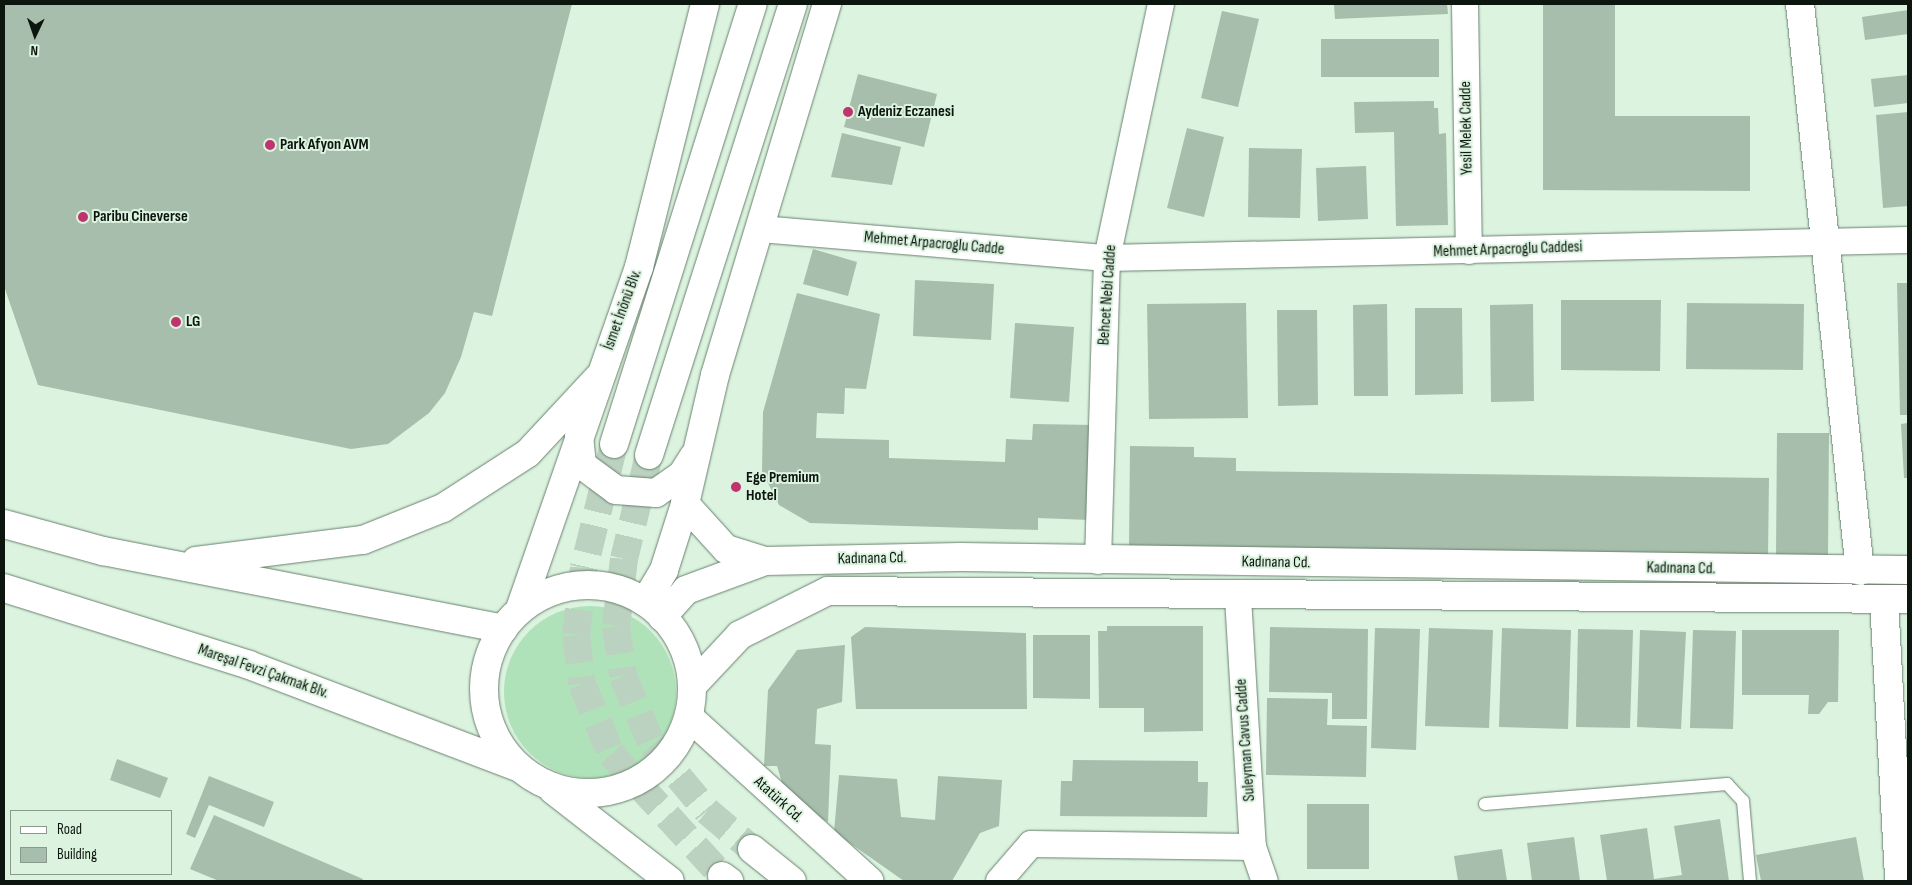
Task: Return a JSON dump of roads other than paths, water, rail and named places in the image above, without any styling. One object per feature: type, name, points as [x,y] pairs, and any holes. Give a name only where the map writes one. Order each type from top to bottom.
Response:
[{"type":"main road","name":"İsmet İnönü Blv.","points":[[518,767],[495,739],[484,706],[484,670],[511,619],[639,267],[705,4]]},
{"type":"main road","name":"İsmet İnönü Blv.","points":[[614,444],[753,4]]},
{"type":"main road","points":[[649,455],[793,4]]},
{"type":"main road","points":[[654,609],[685,504],[715,375],[827,4]]},
{"type":"main road","points":[[1800,4],[1827,241],[1860,571]]},
{"type":"main road","points":[[170,564],[363,540],[443,508],[528,452],[598,378]]},
{"type":"main road","points":[[578,436],[582,465],[616,490],[656,493],[682,476],[698,448]]},
{"type":"main road","points":[[685,504],[726,548],[765,561]]},
{"type":"main road","points":[[4,524],[170,564],[511,619],[549,592],[582,584],[615,588],[654,609],[686,653],[693,685],[689,717],[674,749],[649,774],[617,790],[582,793],[548,786]]},
{"type":"main road","name":"Kadınana Cd.","points":[[654,609],[686,590],[765,561],[1098,561],[1860,571],[1908,570]]},
{"type":"main road","name":"Mareşal Fevzi Çakmak Blv.","points":[[4,588],[249,665],[518,767]]},
{"type":"main road","name":"Kadınana Cd.","points":[[693,685],[740,635],[828,591],[1238,597],[1896,600]]},
{"type":"main road","points":[[1896,600],[1899,881]]},
{"type":"main road","name":"Atatürk Cd.","points":[[689,717],[869,881]]},
{"type":"main road","points":[[518,767],[548,786],[670,881]]},
{"type":"main road","points":[[752,849],[792,881]]},
{"type":"street","name":"Behcet Nebi Cadde","points":[[1098,561],[1107,258],[1161,4]]},
{"type":"street","name":"Yesil Melek Cadde","points":[[1465,4],[1469,251]]},
{"type":"street","name":"Mehmet Arpacroglu Cadde","points":[[760,230],[1107,258]]},
{"type":"street","name":"Mehmet Arpacroglu Caddesi","points":[[1107,258],[1908,240]]},
{"type":"street","name":"Suleyman Cavus Cadde","points":[[1238,597],[1253,847],[1265,881]]},
{"type":"street","points":[[1000,881],[1031,844],[1253,847]]},
{"type":"lane","points":[[1485,804],[1727,784],[1744,801],[1750,881]]},
{"type":"tunnel","points":[[614,444],[584,568],[576,635],[582,684],[611,754],[722,876]]},
{"type":"tunnel","points":[[649,455],[624,559],[616,626],[623,676],[652,745],[707,811],[752,849]]},
{"type":"place","name":"Aydeniz Eczanesi","points":[[848,112]]},
{"type":"place","name":"Park Afyon AVM","points":[[270,145]]},
{"type":"place","name":"Paribu Cineverse","points":[[83,217]]},
{"type":"place","name":"LG","points":[[176,322]]},
{"type":"place","name":"Ege Premium Hotel","points":[[736,487]]}]
